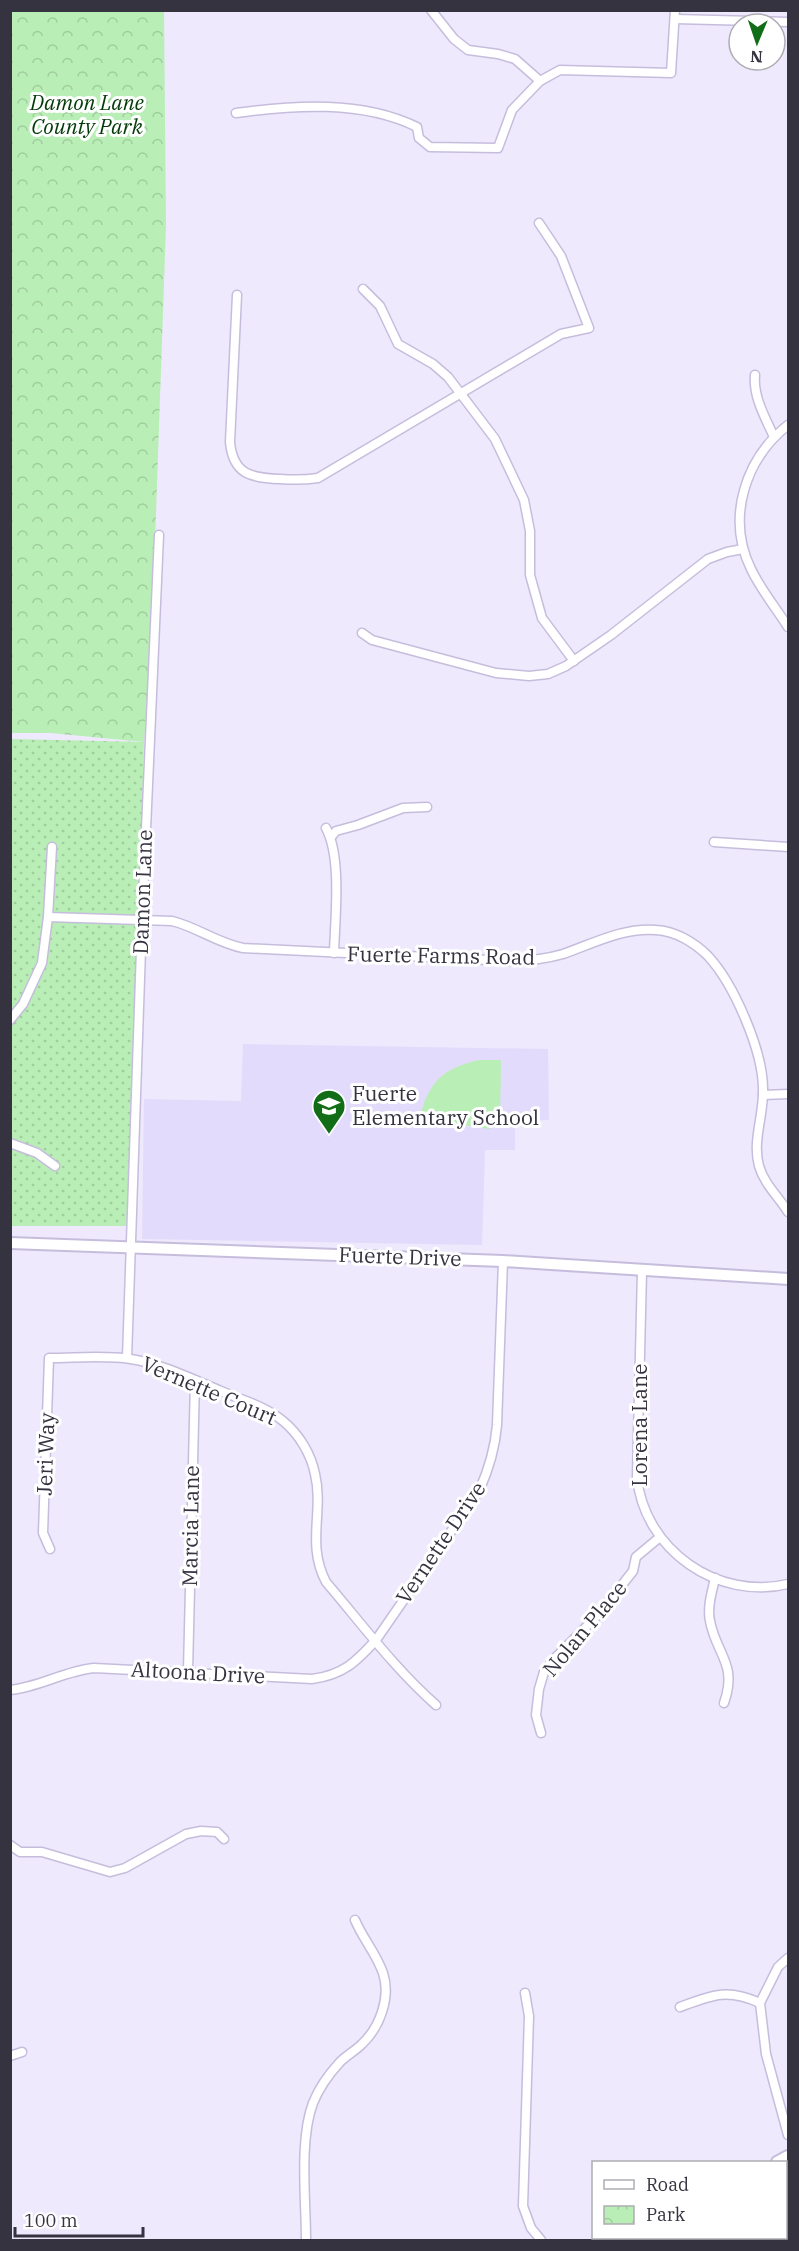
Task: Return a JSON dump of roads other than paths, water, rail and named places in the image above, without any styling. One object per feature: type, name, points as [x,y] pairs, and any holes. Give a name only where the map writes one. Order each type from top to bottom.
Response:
[{"type":"street","points":[[431,10],[454,39],[468,50],[515,59],[540,81]]},
{"type":"street","points":[[236,113],[277,108],[342,108],[399,118],[417,127],[419,138],[430,147],[498,148],[512,110],[540,81],[560,70],[671,73],[675,15],[789,22]]},
{"type":"street","points":[[237,295],[230,442],[235,460],[248,475],[256,478],[303,480],[318,478],[561,334],[589,328],[561,256],[539,223]]},
{"type":"street","points":[[363,289],[380,306],[398,344],[433,364],[461,392],[495,439],[524,500],[530,531],[530,575],[542,618],[574,661]]},
{"type":"street","points":[[754,375],[757,397],[774,437]]},
{"type":"street","points":[[789,425],[774,437],[755,462],[742,496],[740,519],[743,549],[755,577],[789,627]]},
{"type":"street","name":"Damon Lane","points":[[130,1248],[141,920],[159,535]]},
{"type":"street","points":[[362,633],[372,640],[496,673],[519,676],[548,674],[574,661],[708,559],[743,549]]},
{"type":"street","points":[[331,837],[336,831],[375,820],[403,808],[428,807]]},
{"type":"street","points":[[326,828],[331,837],[336,880],[334,953]]},
{"type":"street","points":[[714,842],[789,847]]},
{"type":"street","points":[[10,1020],[23,1004],[42,963],[48,917],[52,847]]},
{"type":"street","name":"Fuerte Farms Road","points":[[48,917],[181,923],[221,942],[243,948],[520,961],[562,954],[622,934],[654,929],[670,933],[694,944],[708,956],[731,992],[755,1045],[761,1071],[763,1095],[756,1144],[757,1159],[765,1182],[789,1212]]},
{"type":"street","points":[[763,1095],[789,1094]]},
{"type":"street","points":[[10,1143],[37,1153],[55,1166]]},
{"type":"street","name":"Fuerte Drive","points":[[10,1244],[503,1261],[789,1279]]},
{"type":"street","points":[[127,1358],[130,1248]]},
{"type":"street","name":"Vernette Drive","points":[[376,1640],[479,1491],[488,1470],[494,1451],[497,1425],[503,1261]]},
{"type":"street","name":"Lorena Lane","points":[[642,1271],[637,1478],[643,1505],[660,1537],[685,1562],[730,1584],[755,1587],[789,1584]]},
{"type":"street","name":"Vernette Court","points":[[49,1358],[127,1358],[146,1362],[270,1411],[285,1422],[298,1437],[312,1464],[317,1485],[315,1540],[319,1566],[326,1582],[423,1694],[436,1705]]},
{"type":"street","name":"Jeri Way","points":[[49,1358],[43,1533],[50,1549]]},
{"type":"street","name":"Marcia Lane","points":[[188,1671],[195,1380]]},
{"type":"street","name":"Nolan Place","points":[[541,1732],[536,1715],[539,1689],[544,1672],[600,1613],[633,1571],[636,1557],[660,1537]]},
{"type":"street","points":[[715,1578],[709,1616],[727,1665],[729,1688],[724,1703]]},
{"type":"street","name":"Altoona Drive","points":[[10,1690],[34,1686],[79,1670],[94,1668],[321,1678],[348,1668],[376,1640]]},
{"type":"street","points":[[10,1845],[20,1852],[42,1851],[110,1872],[125,1868],[186,1834],[201,1831],[217,1832],[224,1839]]},
{"type":"street","points":[[306,2241],[305,2138],[312,2106],[320,2087],[340,2062],[369,2036],[379,2019],[384,2002],[384,1975],[375,1952],[360,1933],[355,1920]]},
{"type":"street","points":[[789,1958],[778,1967],[760,2003],[766,2054],[789,2135]]},
{"type":"street","points":[[525,1993],[529,2016],[523,2206],[531,2228],[541,2241]]},
{"type":"street","points":[[681,2007],[710,1995],[724,1993],[745,1996],[760,2003]]},
{"type":"street","points":[[10,2056],[22,2052]]},
{"type":"place","name":"Fuerte Elementary School","points":[[329,1135]]},
{"type":"park label","name":"Damon Lane County Park","points":[[87,115]]}]
